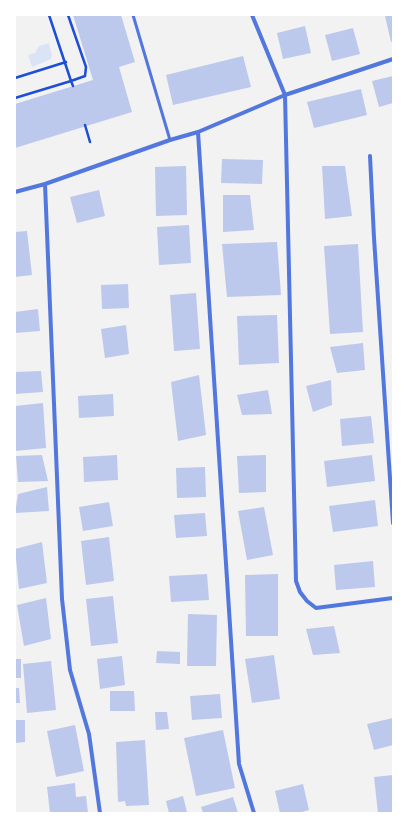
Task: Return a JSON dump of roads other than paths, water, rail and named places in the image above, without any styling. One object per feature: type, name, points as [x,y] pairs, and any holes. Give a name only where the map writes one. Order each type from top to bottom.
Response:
[{"type":"street","points":[[252,15],[285,95],[296,581],[300,592],[307,601],[316,608],[393,598]]},
{"type":"street","points":[[15,192],[46,184],[170,140],[198,132],[285,95],[393,58]]},
{"type":"street","points":[[198,132],[240,764],[254,813]]},
{"type":"street","points":[[370,156],[393,523]]},
{"type":"street","points":[[46,184],[62,599],[70,670],[89,734],[100,813]]},
{"type":"lane","points":[[132,15],[170,140]]}]
